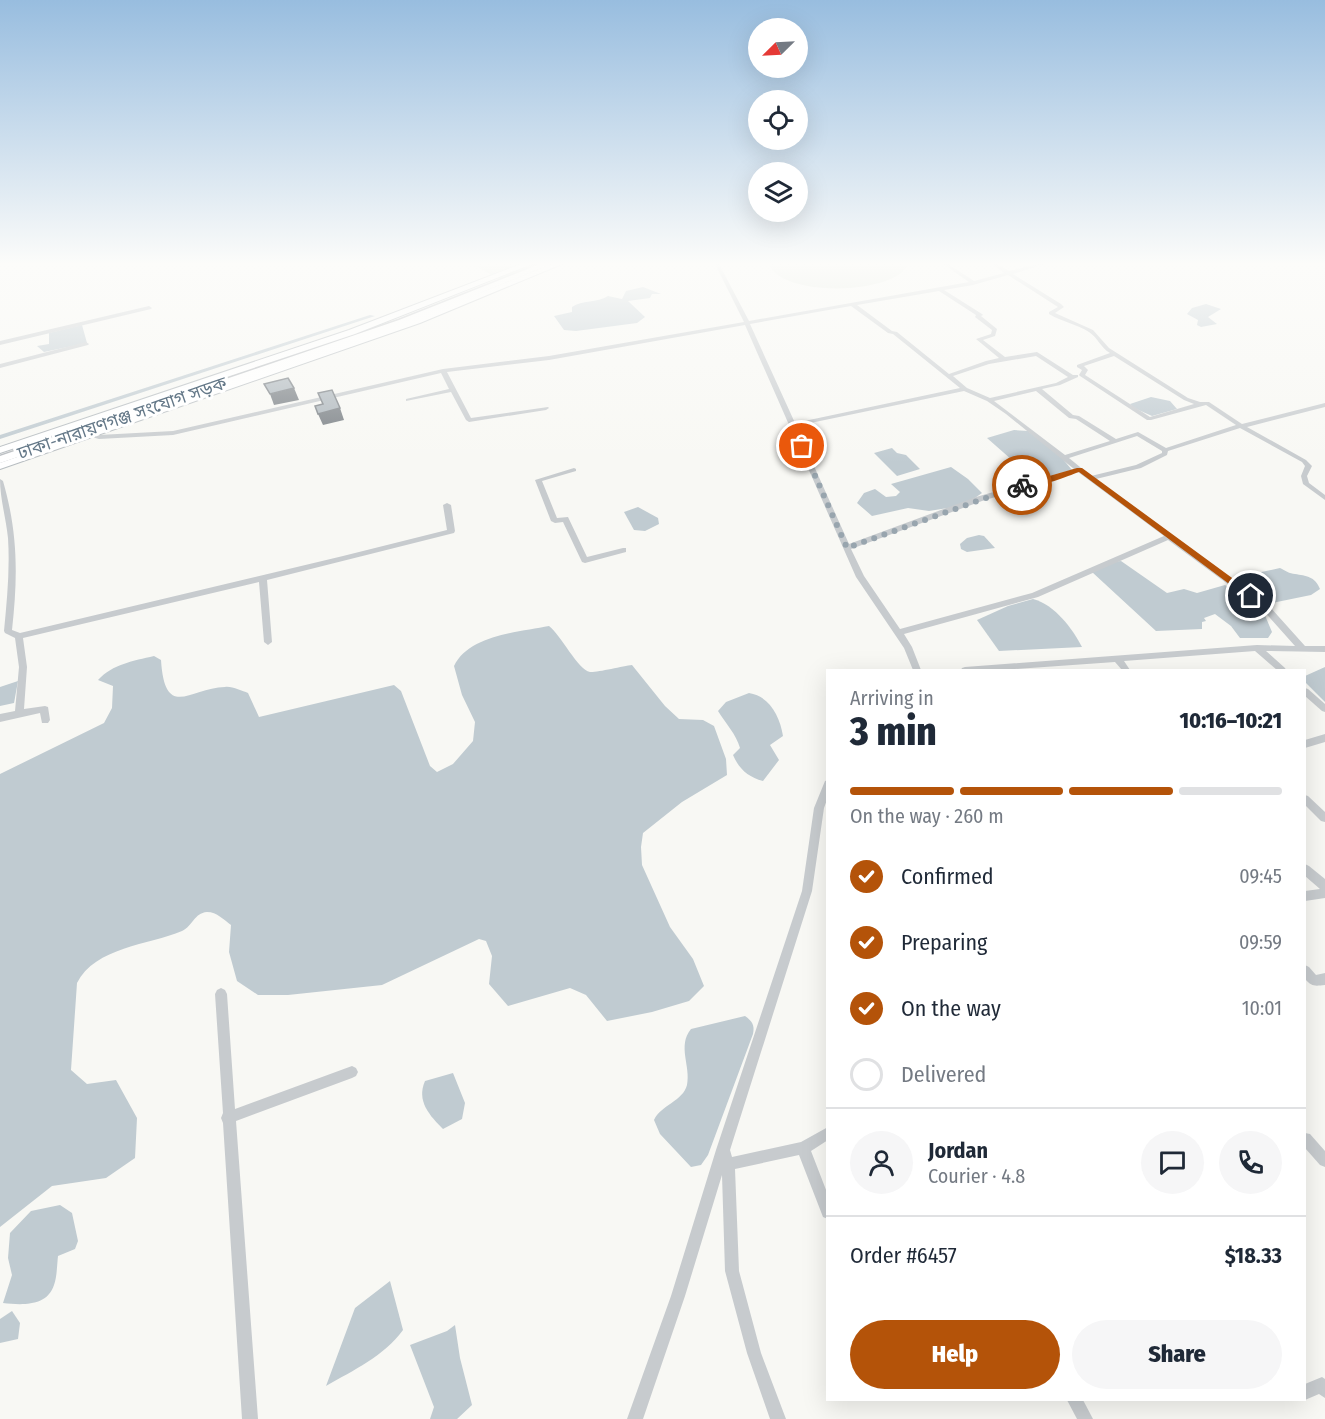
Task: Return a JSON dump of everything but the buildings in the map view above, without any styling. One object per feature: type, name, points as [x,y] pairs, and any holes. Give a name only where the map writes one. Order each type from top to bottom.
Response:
[{"type":"main road","name":"ঢাকা-নারায়ণগঞ্জ সংযোগ সড়ক","points":[[0,452],[364,330]]},
{"type":"main road","name":"ঢাকা-নারায়ণগঞ্জ সংযোগ সড়ক","points":[[0,460],[88,433],[379,330]]},
{"type":"street","points":[[0,343],[54,330]]},
{"type":"street","points":[[0,452],[357,330]]},
{"type":"street","points":[[0,466],[88,433],[390,330]]},
{"type":"street","points":[[88,433],[99,437],[173,434],[443,371],[549,357],[705,330]]},
{"type":"street","points":[[750,330],[860,577],[908,646],[917,669]]},
{"type":"street","points":[[888,330],[895,333],[965,389],[989,400],[1168,537],[1266,608],[1303,649]]},
{"type":"street","points":[[995,330],[993,335],[979,339],[1005,360]]},
{"type":"street","points":[[1089,330],[1094,333],[1099,343],[1114,354],[1186,399],[1200,404]]},
{"type":"street","points":[[0,366],[86,344]]},
{"type":"street","points":[[948,376],[988,362],[1037,354],[1071,377]]},
{"type":"street","points":[[1082,375],[1084,370],[1078,366],[1114,354]]},
{"type":"street","points":[[443,371],[469,420],[546,408]]},
{"type":"street","points":[[989,400],[1058,384],[1071,377],[1082,375],[1149,419],[1207,403],[1241,426],[1304,461],[1309,466],[1304,476],[1306,484],[1325,498]]},
{"type":"street","points":[[1038,388],[1071,417],[1077,417],[1115,441]]},
{"type":"street","points":[[793,425],[965,389]]},
{"type":"street","points":[[408,400],[453,390]]},
{"type":"street","points":[[1065,457],[1113,444],[1115,441],[1138,434],[1165,450],[1241,426],[1325,405]]},
{"type":"street","points":[[1090,478],[1110,475],[1155,460],[1165,454],[1165,450]]},
{"type":"street","points":[[574,470],[538,480],[555,522],[565,519],[585,560],[623,550]]},
{"type":"street","points":[[847,548],[979,499],[1080,470]]},
{"type":"street","points":[[0,481],[14,549],[14,575],[4,633],[19,636],[107,613],[358,556],[451,531],[447,505]]},
{"type":"street","points":[[898,633],[1035,595],[1168,537]]},
{"type":"street","points":[[263,578],[268,642]]},
{"type":"street","points":[[19,636],[23,667],[19,713]]},
{"type":"street","points":[[1257,648],[1281,669]]},
{"type":"street","points":[[978,669],[1257,648],[1325,649]]},
{"type":"street","points":[[1117,658],[1125,669]]},
{"type":"street","points":[[1306,692],[1325,709]]},
{"type":"street","points":[[0,718],[45,709],[45,720]]},
{"type":"street","points":[[1306,744],[1325,738]]},
{"type":"street","points":[[635,1419],[678,1296],[807,891],[819,808],[826,789]]},
{"type":"street","points":[[1306,800],[1325,818]]},
{"type":"street","points":[[1306,870],[1325,886]]},
{"type":"street","points":[[1306,896],[1325,893]]},
{"type":"street","points":[[1306,972],[1314,981],[1325,979]]},
{"type":"street","points":[[220,994],[250,1419]]},
{"type":"street","points":[[228,1118],[352,1072]]},
{"type":"street","points":[[728,1164],[803,1148],[826,1134]]},
{"type":"street","points":[[1306,1140],[1324,1157]]},
{"type":"street","points":[[803,1148],[826,1207]]},
{"type":"street","points":[[723,1149],[728,1164],[732,1271],[754,1353],[778,1419]]},
{"type":"street","points":[[1306,1392],[1322,1385],[1325,1390]]},
{"type":"street","points":[[1076,1401],[1085,1419]]},
{"type":"shaded area","points":[[60,330],[83,330],[87,343],[44,352],[37,346],[49,344],[49,333]]},
{"type":"shaded area","points":[[1151,397],[1170,401],[1177,409],[1152,416],[1130,404]]},
{"type":"shaded area","points":[[1014,430],[1028,431],[1062,458],[1072,470],[1038,479],[1023,468],[1015,468],[1008,462],[1012,460],[987,438]]},
{"type":"shaded area","points":[[892,448],[897,453],[906,455],[920,469],[897,476],[874,453]]},
{"type":"shaded area","points":[[951,467],[982,493],[954,507],[929,511],[908,508],[872,516],[857,503],[864,493],[875,489],[886,497],[896,496],[900,492],[891,484]]},
{"type":"shaded area","points":[[638,507],[658,518],[659,524],[645,531],[634,530],[624,512]]},
{"type":"shaded area","points":[[984,536],[995,548],[967,552],[961,549],[960,544],[967,538]]},
{"type":"shaded area","points":[[1121,561],[1167,593],[1184,589],[1197,593],[1225,585],[1264,613],[1272,632],[1268,638],[1240,638],[1231,626],[1215,614],[1204,618],[1206,621],[1202,622],[1202,629],[1156,631],[1092,572],[1111,562]]},
{"type":"shaded area","points":[[1280,568],[1310,577],[1316,581],[1320,589],[1311,595],[1272,603],[1255,596],[1236,580],[1238,577]]},
{"type":"shaded area","points":[[1033,599],[1056,612],[1082,647],[999,651],[977,620],[1008,606]]},
{"type":"shaded area","points":[[549,626],[585,670],[593,672],[632,665],[665,706],[679,719],[703,720],[714,726],[726,759],[727,775],[682,802],[643,833],[641,847],[642,865],[670,927],[693,959],[704,986],[689,1001],[652,1012],[607,1021],[586,995],[570,988],[508,1006],[489,984],[492,956],[486,941],[479,939],[382,985],[288,995],[258,995],[237,981],[229,952],[231,925],[214,913],[203,913],[182,931],[109,954],[85,971],[77,983],[71,1070],[87,1084],[116,1080],[137,1118],[135,1158],[106,1178],[52,1186],[0,1227],[0,774],[104,723],[112,708],[113,686],[98,680],[117,667],[154,656],[161,660],[163,679],[174,696],[181,697],[212,689],[234,688],[248,693],[259,717],[394,685],[401,691],[430,766],[437,772],[453,764],[473,741],[475,722],[462,695],[454,666],[461,656],[483,641],[510,633]]},
{"type":"shaded area","points":[[1325,667],[1325,702],[1306,683],[1306,676]]},
{"type":"shaded area","points":[[18,681],[14,703],[0,706],[0,687]]},
{"type":"shaded area","points":[[749,693],[762,698],[772,708],[783,736],[770,745],[779,760],[763,781],[748,775],[738,764],[733,755],[740,748],[718,711],[726,702]]},
{"type":"shaded area","points":[[745,1016],[754,1028],[753,1034],[708,1155],[701,1165],[691,1167],[660,1134],[654,1120],[685,1090],[688,1078],[685,1042],[691,1029]]},
{"type":"shaded area","points":[[453,1073],[465,1103],[462,1119],[443,1129],[433,1119],[423,1102],[423,1088],[425,1081]]},
{"type":"shaded area","points":[[60,1205],[72,1213],[78,1241],[75,1249],[58,1256],[56,1278],[51,1292],[40,1301],[33,1303],[3,1303],[12,1275],[8,1258],[10,1233],[31,1211]]},
{"type":"shaded area","points":[[390,1281],[403,1330],[378,1355],[326,1386],[355,1308]]},
{"type":"shaded area","points":[[12,1311],[20,1323],[18,1339],[0,1343],[0,1319]]},
{"type":"shaded area","points":[[455,1325],[460,1358],[472,1405],[457,1419],[430,1419],[434,1407],[410,1345],[447,1331]]},
{"type":"waterway","points":[[0,437],[328,330]]},
{"type":"way so far","points":[[802,446],[847,548],[1022,485]]},
{"type":"route","points":[[1022,485],[1080,470],[1251,596]]}]
